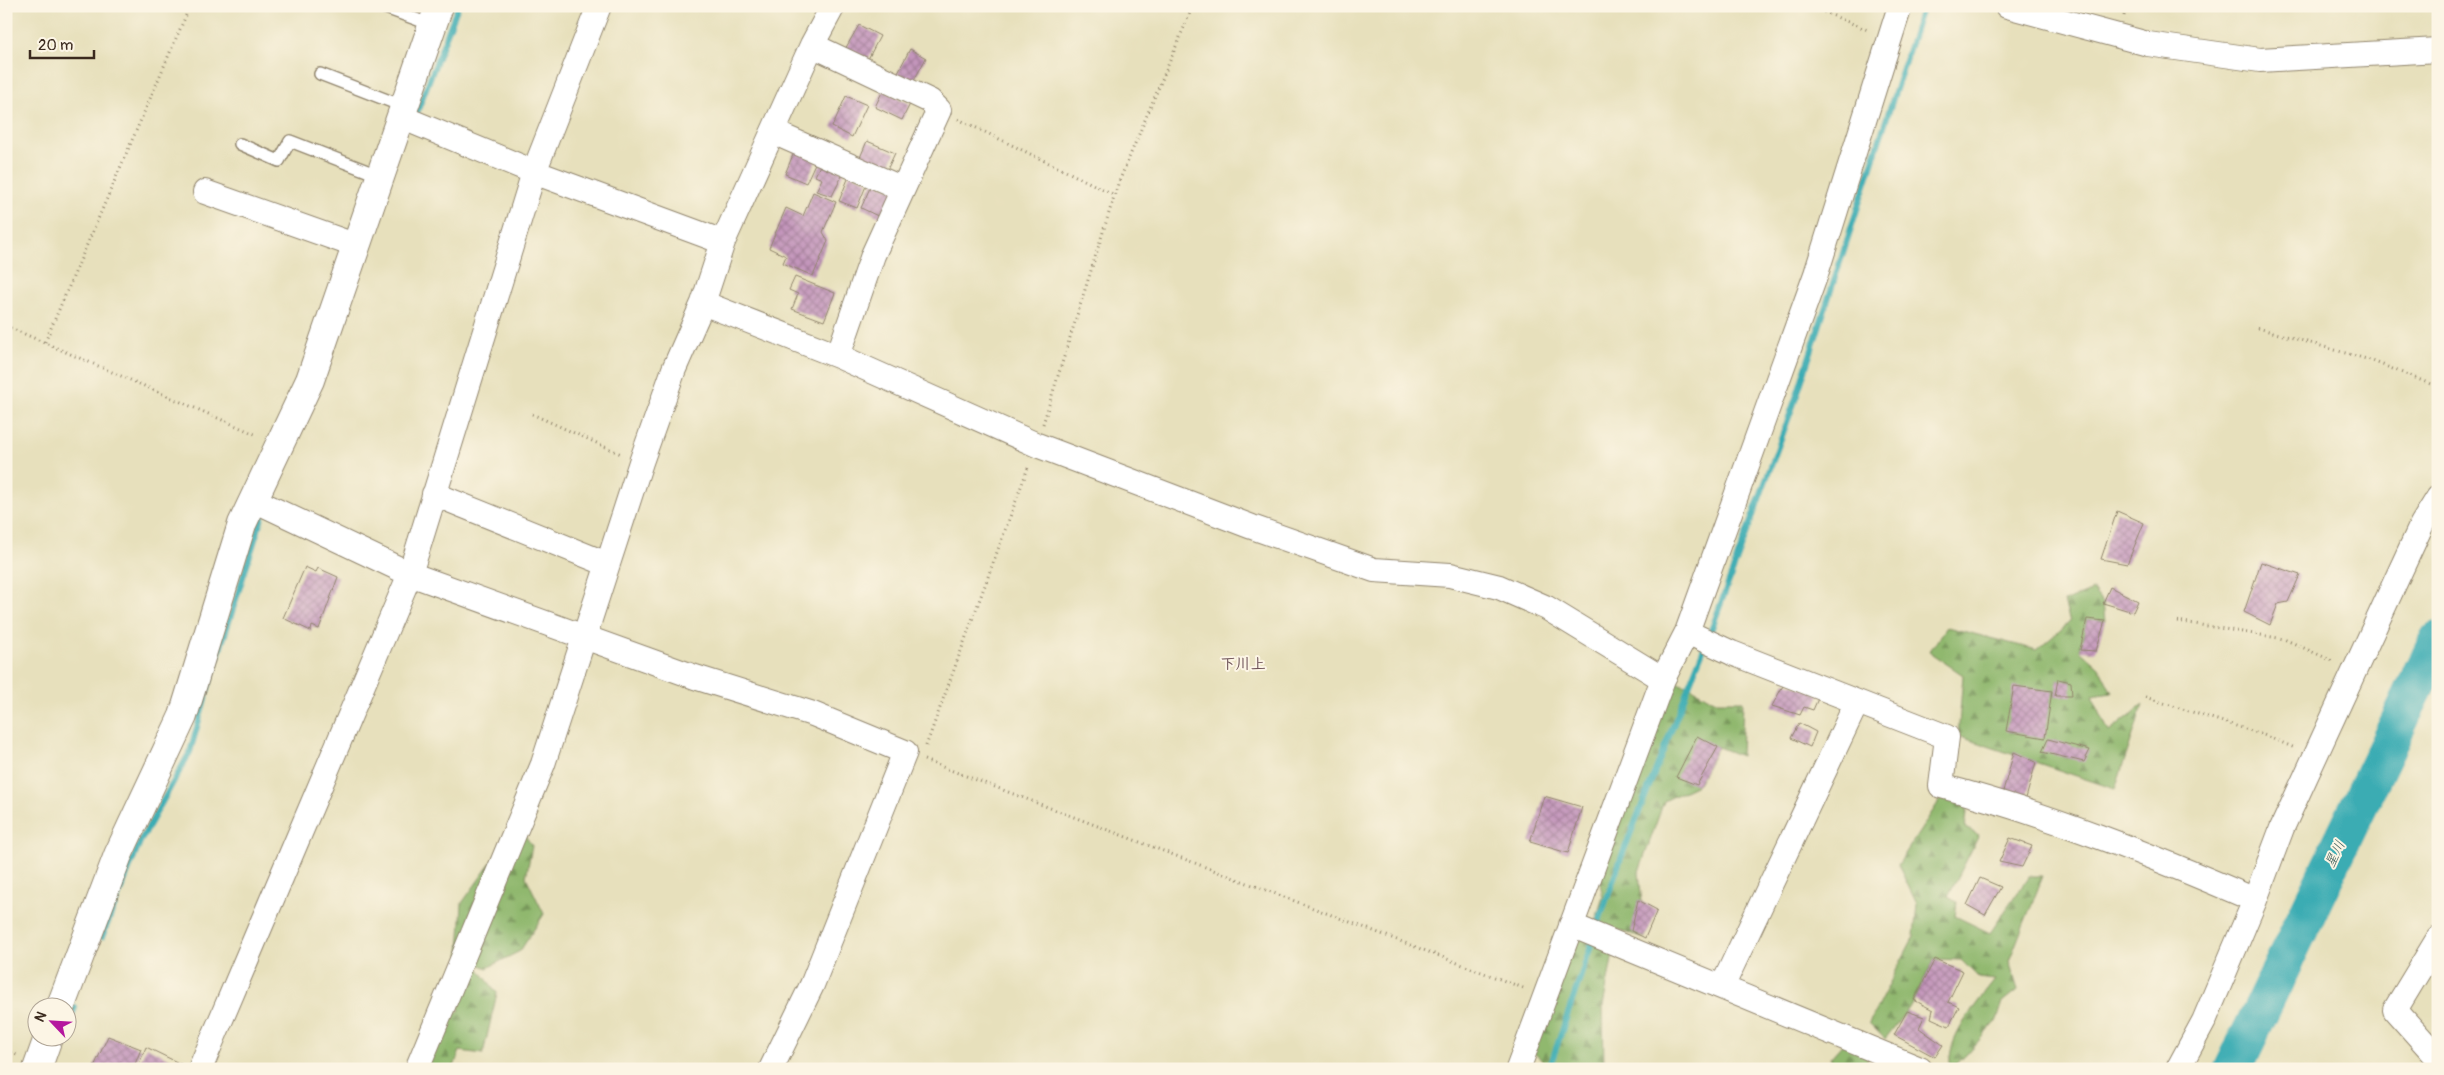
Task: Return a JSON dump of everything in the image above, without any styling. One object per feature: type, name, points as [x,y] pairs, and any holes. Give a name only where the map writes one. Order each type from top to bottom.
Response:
[{"type":"street","points":[[200,1069],[410,574],[534,172],[599,6]]},
{"type":"street","points":[[417,1069],[543,764],[640,462],[674,369],[702,303],[723,242],[812,45],[833,6]]},
{"type":"street","points":[[1518,1069],[1663,679],[1687,632],[1816,274],[1900,6]]},
{"type":"street","points":[[2007,6],[2148,44],[2260,60],[2438,50]]},
{"type":"street","points":[[64,998],[118,855],[183,716],[242,524],[310,380],[436,16]]},
{"type":"street","points":[[812,45],[930,101],[939,110],[873,255],[838,356]]},
{"type":"street","points":[[403,112],[534,172],[723,242]]},
{"type":"street","points":[[772,132],[903,189]]},
{"type":"street","points":[[206,192],[356,246]]},
{"type":"street","points":[[702,303],[838,356],[1037,445],[1252,527],[1374,570],[1450,575],[1499,587],[1548,608],[1663,679]]},
{"type":"street","points":[[434,494],[607,564]]},
{"type":"street","points":[[2178,1069],[2204,1021],[2255,900],[2282,828],[2314,756],[2422,524],[2438,498]]},
{"type":"street","points":[[254,500],[410,574],[695,677],[813,714],[913,755],[812,985],[770,1069]]},
{"type":"street","points":[[1687,632],[1732,653],[1947,737],[1941,786],[1995,800],[2169,862],[2255,900]]},
{"type":"street","points":[[1722,987],[1857,702]]},
{"type":"street","points":[[1571,925],[1920,1069]]},
{"type":"street","points":[[2438,939],[2395,1010],[2438,1058]]},
{"type":"street","points":[[37,1069],[44,1048]]},
{"type":"lane","points":[[380,6],[436,16]]},
{"type":"lane","points":[[320,74],[403,112]]},
{"type":"lane","points":[[240,144],[279,161],[290,141],[380,176]]},
{"type":"path","points":[[45,342],[190,6]]},
{"type":"path","points":[[1193,6],[1115,196],[1037,445],[913,755],[1544,996]]},
{"type":"path","points":[[1810,6],[1890,39]]},
{"type":"path","points":[[939,110],[1115,196]]},
{"type":"path","points":[[6,326],[280,446]]},
{"type":"path","points":[[2258,328],[2370,360],[2438,387]]},
{"type":"path","points":[[532,414],[640,462]]},
{"type":"path","points":[[2177,621],[2284,639],[2354,670]]},
{"type":"path","points":[[2145,698],[2260,734],[2314,756]]},
{"type":"green space","points":[[2093,590],[2103,603],[2105,621],[2087,620],[2080,650],[2099,667],[2112,693],[2092,696],[2109,732],[2143,705],[2115,789],[1958,736],[1963,675],[1929,652],[1947,627],[2037,650],[2070,622],[2064,602]]},
{"type":"green space","points":[[1663,679],[1687,685],[1714,701],[1743,701],[1741,756],[1718,747],[1697,785],[1664,801],[1639,872],[1645,938],[1595,922],[1603,897],[1597,870]]},
{"type":"green space","points":[[1945,792],[1968,804],[1965,828],[1979,835],[1948,897],[1957,902],[1955,916],[1990,933],[2029,876],[2043,876],[2009,961],[2018,990],[2003,1002],[1997,1020],[1951,1069],[1952,1046],[1957,1034],[1972,1010],[1995,980],[1979,978],[1961,960],[1935,959],[1909,1008],[1885,1039],[1869,1023],[1914,936],[1917,904],[1898,865]]},
{"type":"green space","points":[[518,825],[532,846],[526,877],[544,914],[520,951],[487,968],[459,954],[462,903]]},
{"type":"green space","points":[[1589,936],[1613,954],[1603,1006],[1604,1069],[1551,1069],[1526,1045],[1562,949]]},
{"type":"green space","points":[[459,967],[478,968],[497,993],[483,1054],[460,1051],[453,1069],[421,1069],[432,1032],[460,1010],[450,990]]},
{"type":"green space","points":[[1855,1030],[1870,1047],[1866,1069],[1831,1069],[1831,1057]]},
{"type":"building","points":[[859,25],[880,36],[866,63],[844,51]]},
{"type":"building","points":[[910,49],[926,58],[911,86],[895,78]]},
{"type":"building","points":[[883,90],[910,104],[902,120],[875,107]]},
{"type":"building","points":[[846,96],[867,105],[852,137],[832,127]]},
{"type":"building","points":[[867,141],[895,153],[886,172],[859,160]]},
{"type":"building","points":[[795,150],[817,159],[806,183],[785,174]]},
{"type":"building","points":[[822,161],[844,172],[832,196],[816,191],[822,179],[815,176]]},
{"type":"building","points":[[850,174],[868,181],[857,208],[839,201]]},
{"type":"building","points":[[873,181],[895,191],[882,218],[861,208]]},
{"type":"building","points":[[813,192],[836,202],[823,232],[828,241],[813,276],[783,263],[786,256],[769,248],[786,208],[803,216]]},
{"type":"building","points":[[795,277],[835,293],[824,321],[792,309],[798,294],[789,290]]},
{"type":"building","points":[[2117,511],[2144,523],[2127,564],[2101,559]]},
{"type":"building","points":[[2261,562],[2300,575],[2288,602],[2278,604],[2270,625],[2244,612]]},
{"type":"building","points":[[305,567],[316,572],[318,568],[338,577],[319,629],[312,626],[311,631],[283,618]]},
{"type":"building","points":[[2110,587],[2138,601],[2133,612],[2103,603]]},
{"type":"building","points":[[2087,619],[2105,621],[2096,651],[2080,650]]},
{"type":"building","points":[[2058,679],[2071,682],[2072,696],[2055,696]]},
{"type":"building","points":[[1785,682],[1820,694],[1813,710],[1804,707],[1800,715],[1772,706]]},
{"type":"building","points":[[2014,686],[2052,691],[2045,738],[2006,731]]},
{"type":"building","points":[[1799,723],[1816,732],[1810,747],[1791,738]]},
{"type":"building","points":[[1697,736],[1718,747],[1697,785],[1676,777]]},
{"type":"building","points":[[2048,739],[2090,750],[2084,762],[2042,752]]},
{"type":"building","points":[[2014,752],[2036,762],[2025,802],[2003,791]]},
{"type":"building","points":[[1544,796],[1582,807],[1568,853],[1530,842]]},
{"type":"building","points":[[2010,838],[2032,846],[2022,867],[1999,862]]},
{"type":"building","points":[[1980,878],[2001,887],[1985,915],[1967,905]]},
{"type":"building","points":[[1638,900],[1657,910],[1645,938],[1631,931]]},
{"type":"building","points":[[1935,959],[1963,971],[1948,1002],[1959,1007],[1949,1026],[1931,1018],[1933,1010],[1914,1000]]},
{"type":"building","points":[[1907,1011],[1924,1017],[1919,1028],[1943,1045],[1935,1057],[1894,1035]]},
{"type":"building","points":[[108,1036],[141,1049],[133,1069],[93,1069]]},
{"type":"building","points":[[146,1047],[187,1067],[186,1069],[137,1069]]},
{"type":"waterway","points":[[417,112],[458,6]]},
{"type":"waterway","points":[[1709,636],[1797,395],[1923,6]]},
{"type":"waterway","points":[[102,937],[140,842],[190,752],[210,681],[264,511]]},
{"type":"waterway","name":"星川","points":[[2233,1069],[2438,640]]},
{"type":"waterway","points":[[1596,930],[1621,858],[1705,645]]},
{"type":"waterway","points":[[1549,1069],[1593,940]]},
{"type":"waterway","points":[[52,1069],[59,1048]]},
{"type":"district","name":"下川上","points":[[1243,664]]}]
